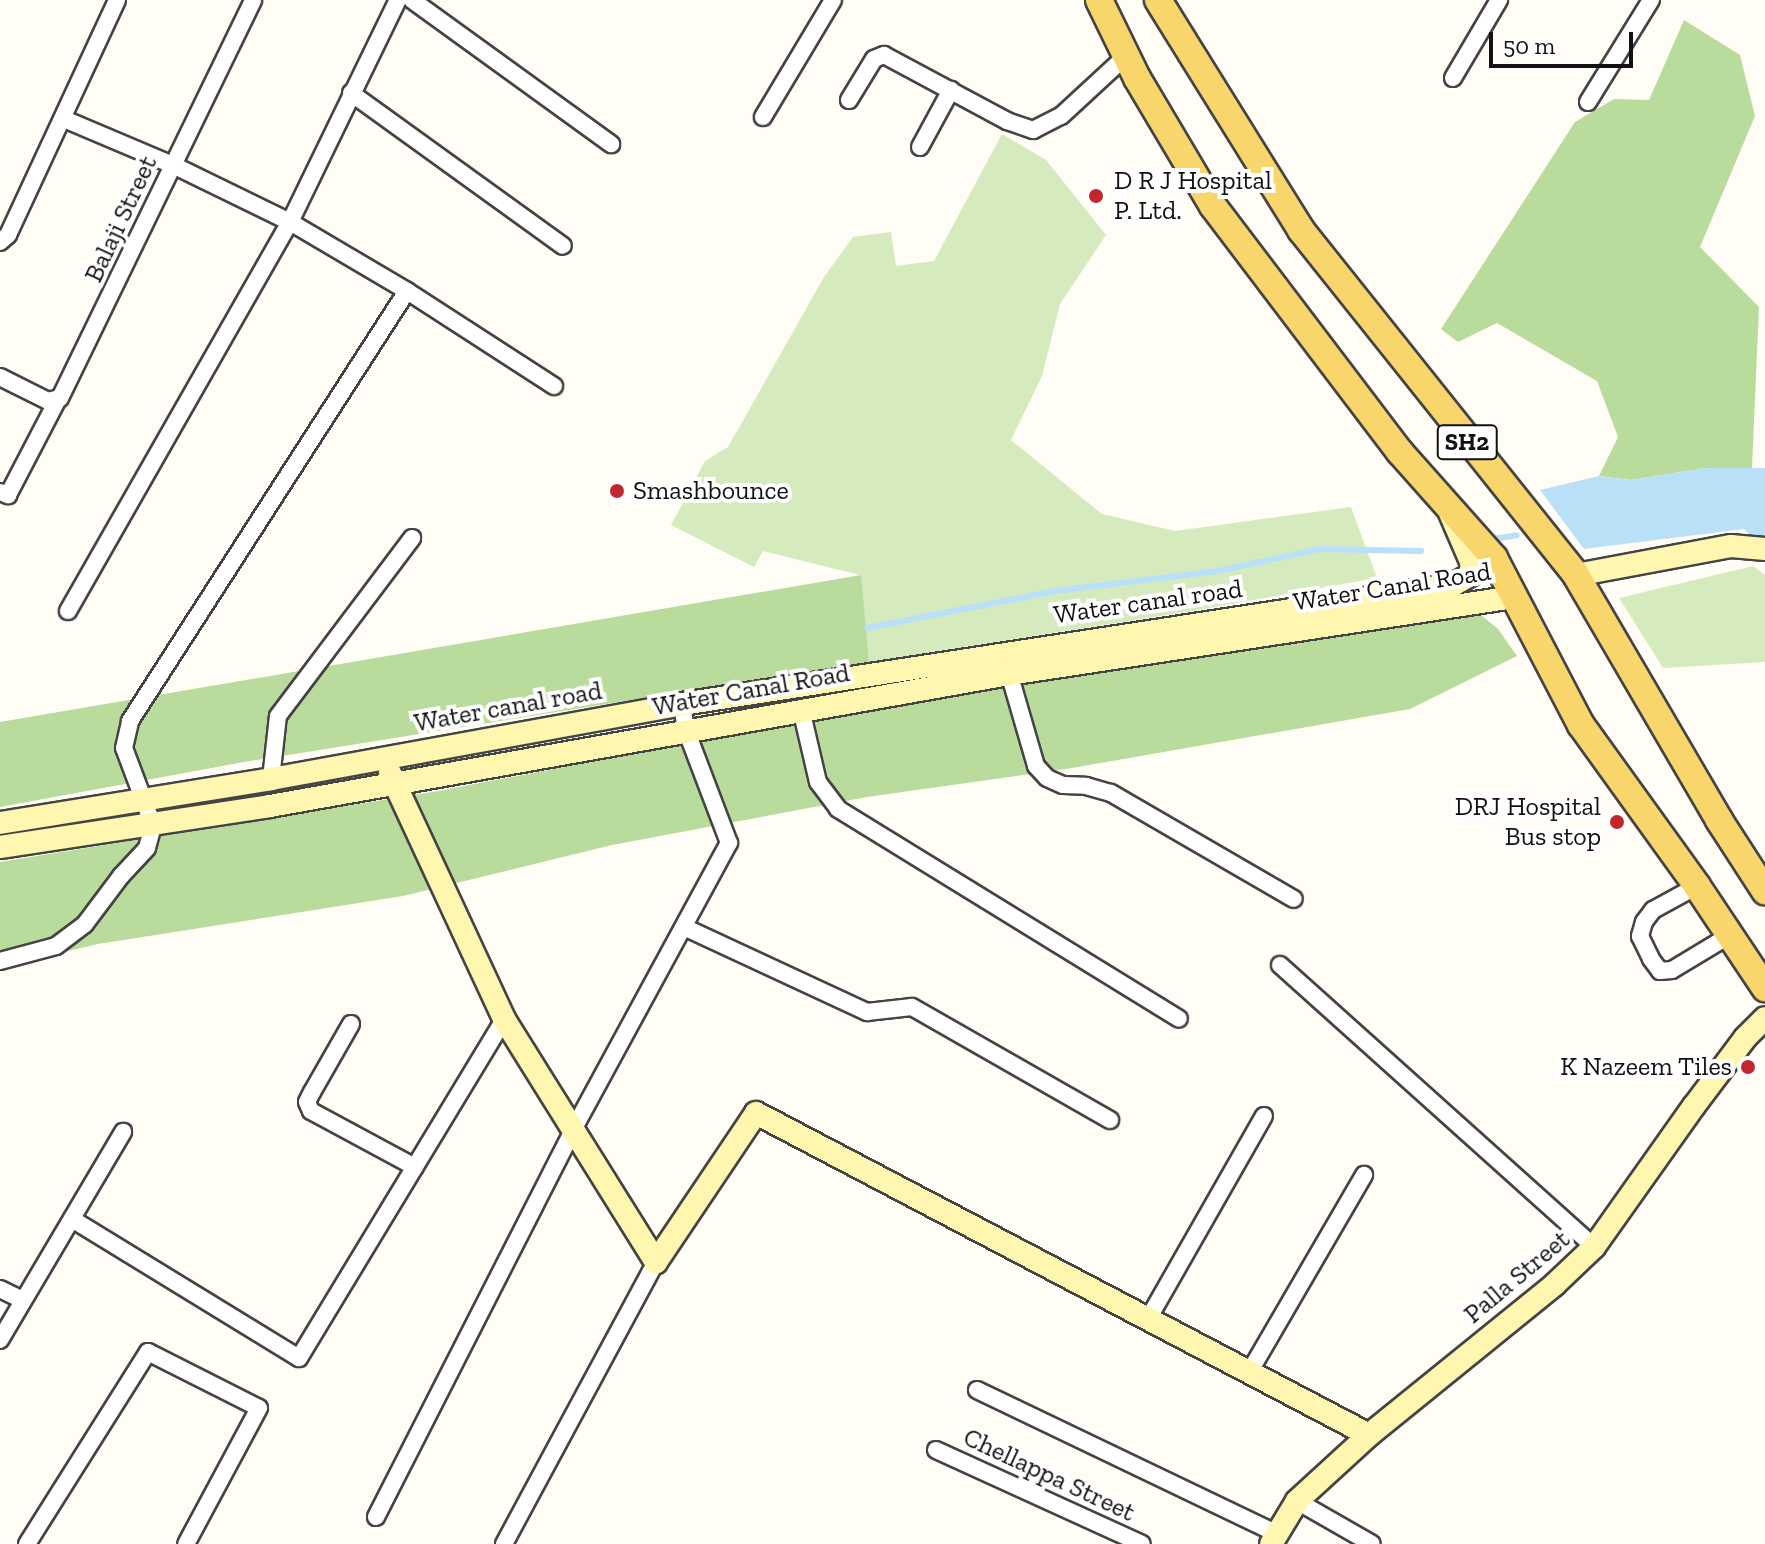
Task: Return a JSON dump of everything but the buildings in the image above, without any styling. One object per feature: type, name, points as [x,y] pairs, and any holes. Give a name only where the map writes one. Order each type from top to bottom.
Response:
[{"type":"main road","name":"SH2","points":[[1099,0],[1125,57],[1213,206],[1400,452],[1494,558],[1581,725],[1697,886],[1765,988]]},
{"type":"main road","name":"SH2","points":[[1158,0],[1301,230],[1576,575],[1719,820],[1765,891]]},
{"type":"main road","name":"Water canal road","points":[[0,823],[271,779],[682,704],[1453,585],[1470,575],[1472,564],[1446,504]]},
{"type":"main road","points":[[1576,575],[1731,546],[1765,534]]},
{"type":"main road","points":[[1731,546],[1765,549]]},
{"type":"main road","name":"Water Canal Road","points":[[0,847],[153,825],[393,784],[1009,674],[1514,597]]},
{"type":"main road","points":[[385,757],[393,784],[504,1019],[656,1262],[756,1113],[1369,1435]]},
{"type":"main road","name":"Palla Street","points":[[1275,1539],[1297,1501],[1369,1435],[1554,1285],[1594,1247],[1702,1095],[1745,1038],[1765,1018]]},
{"type":"street","points":[[0,242],[8,235],[117,0]]},
{"type":"street","name":"Balaji Street","points":[[57,401],[81,358],[253,0]]},
{"type":"street","points":[[68,611],[290,222],[398,0]]},
{"type":"street","points":[[412,0],[611,144]]},
{"type":"street","points":[[763,117],[833,0]]},
{"type":"street","points":[[1453,78],[1499,0]]},
{"type":"street","points":[[1588,102],[1651,0]]},
{"type":"street","points":[[849,100],[874,59],[884,55],[1007,121],[1033,130],[1061,116],[1125,57]]},
{"type":"street","points":[[920,147],[951,90]]},
{"type":"street","points":[[351,93],[563,246]]},
{"type":"street","points":[[64,119],[173,165],[290,222],[407,291],[554,386]]},
{"type":"street","points":[[0,961],[56,946],[85,924],[121,876],[147,848],[153,825],[147,799],[124,748],[130,721],[407,291]]},
{"type":"street","points":[[0,377],[48,401],[57,401],[4,493]]},
{"type":"street","points":[[271,779],[278,716],[412,538]]},
{"type":"street","points":[[1004,652],[1036,766],[1047,778],[1063,785],[1086,786],[1111,793],[1294,899]]},
{"type":"street","points":[[376,1517],[573,1130],[686,928],[729,843],[686,730],[682,704]]},
{"type":"street","points":[[801,709],[818,782],[838,809],[1179,1019]]},
{"type":"street","points":[[1697,886],[1653,910],[1644,922],[1640,936],[1651,959],[1660,971],[1672,970],[1730,935]]},
{"type":"street","points":[[686,928],[867,1012],[912,1007],[1110,1120]]},
{"type":"street","points":[[1280,965],[1594,1247]]},
{"type":"street","points":[[72,1219],[299,1358],[504,1019]]},
{"type":"street","points":[[351,1024],[307,1102],[311,1111],[415,1167]]},
{"type":"street","points":[[1147,1321],[1264,1116]]},
{"type":"street","points":[[0,1340],[123,1132]]},
{"type":"street","points":[[1250,1371],[1364,1175]]},
{"type":"street","points":[[504,1544],[656,1262]]},
{"type":"street","points":[[0,1289],[23,1300]]},
{"type":"street","points":[[27,1544],[148,1352],[259,1408],[186,1544]]},
{"type":"street","points":[[977,1390],[1275,1539]]},
{"type":"street","name":"Chellappa Street","points":[[936,1450],[1142,1544]]},
{"type":"street","points":[[1297,1501],[1372,1544]]},
{"type":"green space","points":[[1684,20],[1740,55],[1755,116],[1700,247],[1759,307],[1752,468],[1706,468],[1631,480],[1599,476],[1618,437],[1597,381],[1497,323],[1458,342],[1441,329],[1575,122],[1614,99],[1649,100]]},
{"type":"green space","points":[[1002,134],[1046,160],[1106,235],[1060,304],[1042,376],[1011,440],[1102,514],[1175,531],[1351,507],[1377,578],[869,662],[860,575],[763,551],[754,567],[671,525],[705,461],[728,447],[824,277],[853,237],[891,232],[896,266],[934,261]]},
{"type":"green space","points":[[1753,566],[1765,575],[1765,662],[1663,668],[1619,598]]},
{"type":"green space","points":[[861,575],[869,662],[244,762],[0,807],[0,722]]},
{"type":"green space","points":[[1475,610],[1498,629],[1517,656],[1410,709],[1072,768],[867,797],[612,845],[403,896],[98,944],[0,967],[0,862],[438,791],[895,704]]},
{"type":"water","points":[[1706,468],[1765,468],[1765,549],[1744,529],[1584,549],[1540,490],[1599,476],[1631,480]]},
{"type":"waterway","points":[[1493,539],[1517,535]]},
{"type":"waterway","points":[[867,628],[1055,591],[1218,571],[1320,549],[1421,551]]},
{"type":"place","name":"D R J Hospital P. Ltd.","points":[[1096,196]]},
{"type":"place","name":"Smashbounce","points":[[617,491]]},
{"type":"place","name":"DRJ Hospital Bus stop","points":[[1617,822]]},
{"type":"place","name":"K Nazeem Tiles","points":[[1748,1067]]}]
